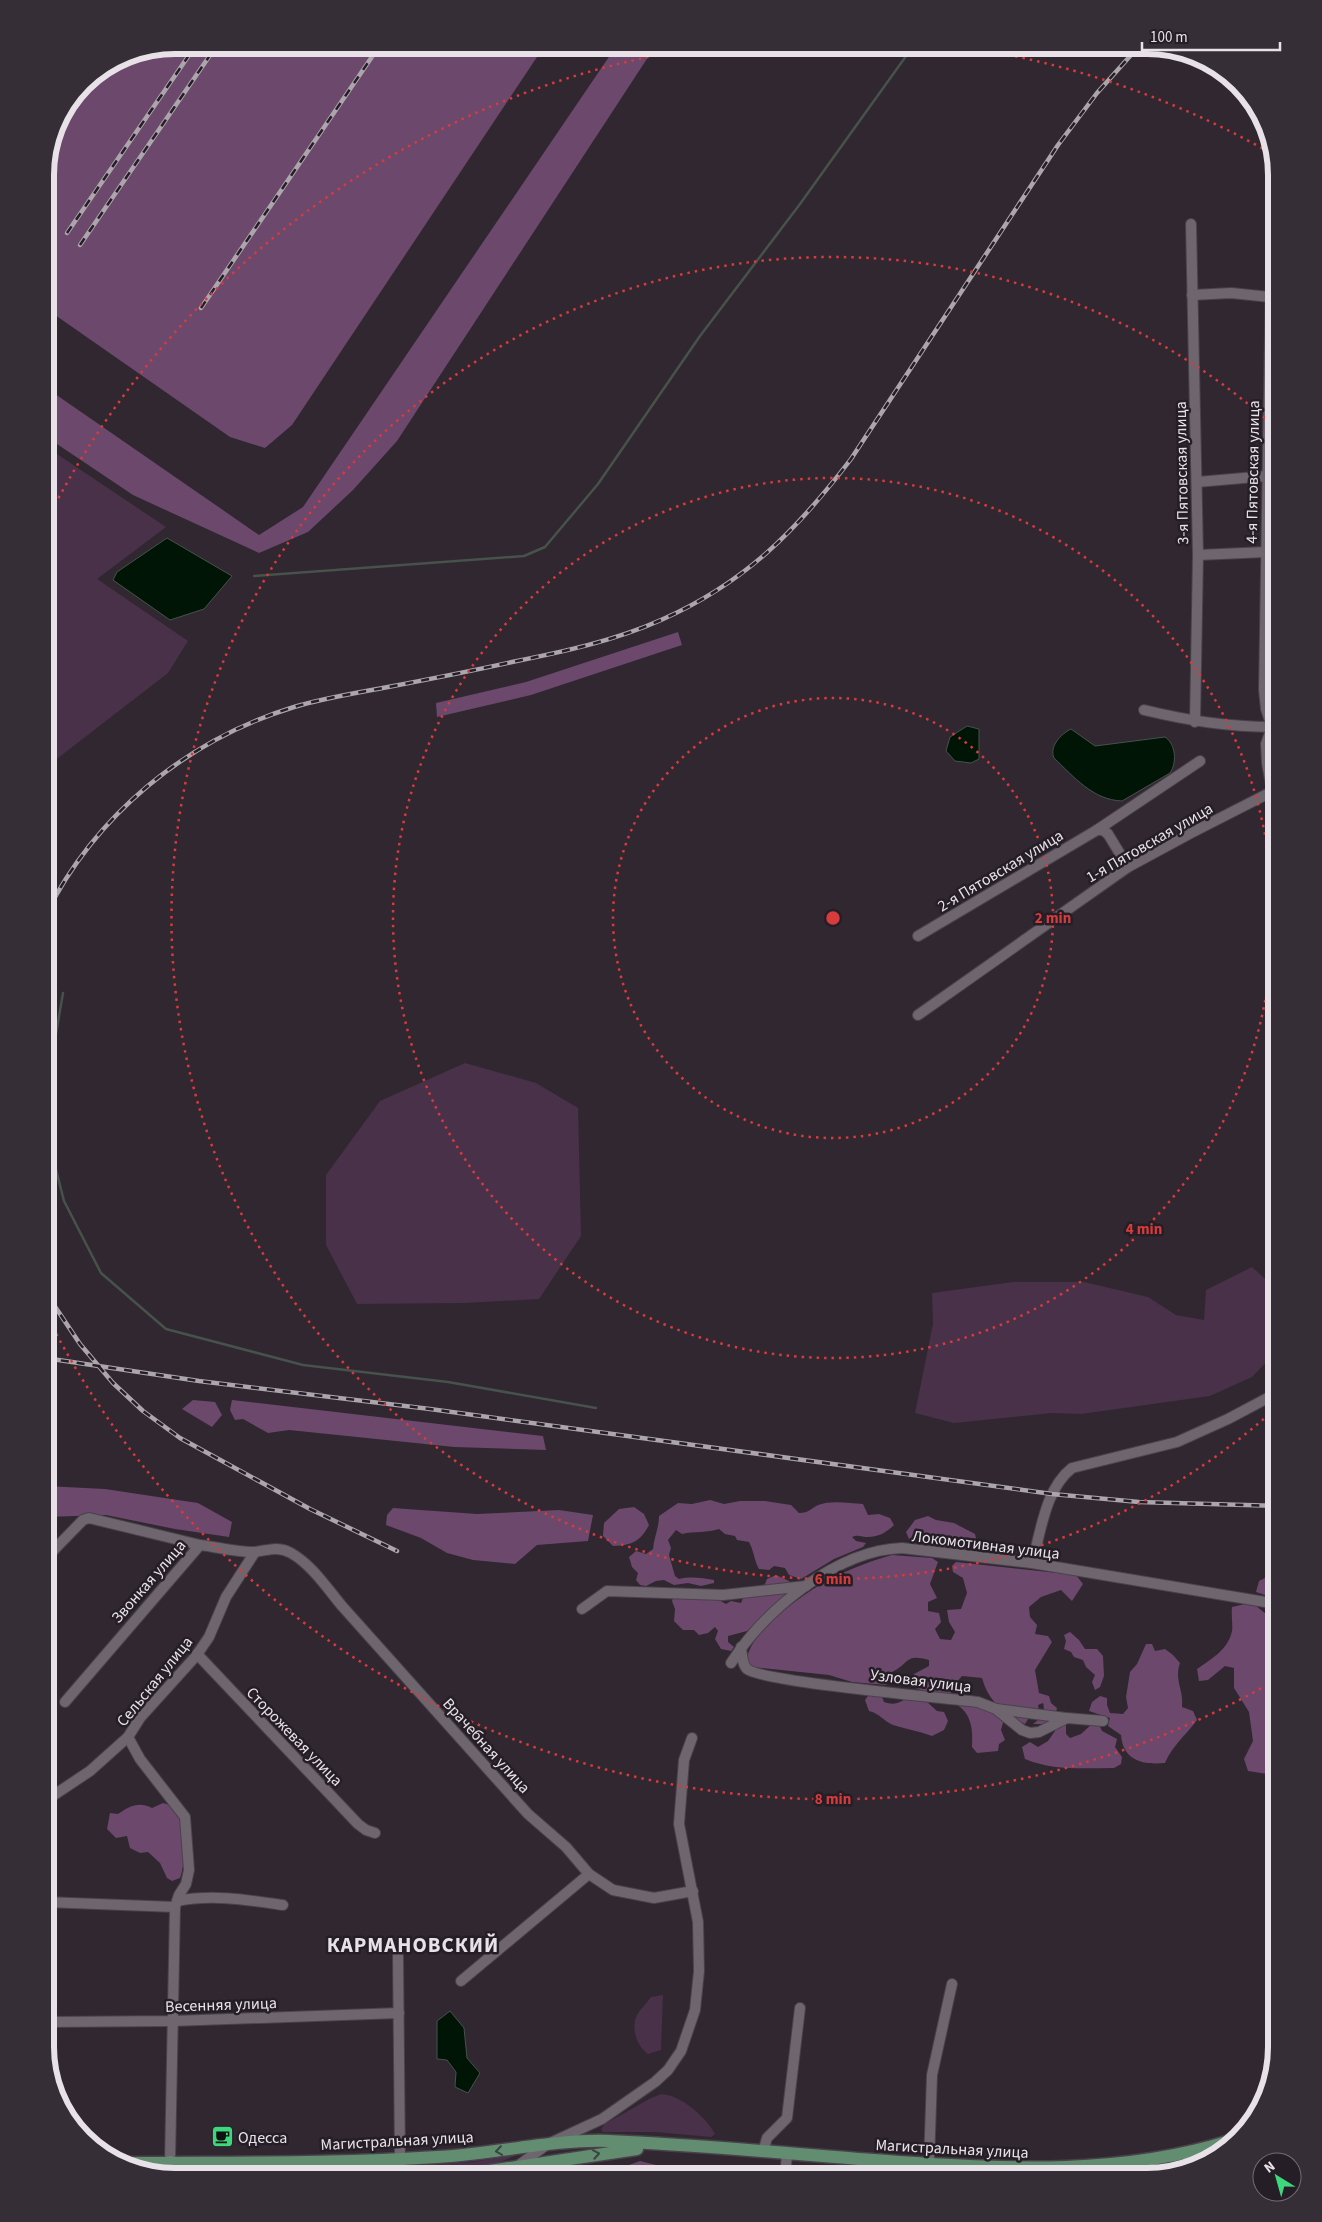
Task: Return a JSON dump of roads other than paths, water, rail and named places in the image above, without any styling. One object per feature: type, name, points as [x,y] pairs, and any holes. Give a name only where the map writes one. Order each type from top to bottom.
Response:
[{"type":"main road","name":"Магистральная улица","points":[[139,2163],[400,2160],[459,2156],[548,2144],[606,2141],[989,2168]]},
{"type":"main road","name":"Магистральная улица","points":[[1086,2168],[1172,2156],[1220,2144]]},
{"type":"main road","name":"Магистральная улица","points":[[514,2168],[604,2153],[669,2145]]},
{"type":"main road","points":[[400,2160],[400,2168]]},
{"type":"main road","points":[[170,2162],[170,2168]]},
{"type":"street","name":"3-я Пятовская улица","points":[[1192,224],[1198,555],[1195,722]]},
{"type":"street","points":[[1192,296],[1231,293],[1268,297]]},
{"type":"street","name":"4-я Пятовская улица","points":[[1268,416],[1264,690],[1268,714]]},
{"type":"street","points":[[1197,482],[1267,476]]},
{"type":"street","points":[[1198,555],[1266,552]]},
{"type":"street","points":[[1144,710],[1195,722],[1231,726],[1268,727]]},
{"type":"street","points":[[1268,740],[1266,744],[1268,766]]},
{"type":"street","name":"2-я Пятовская улица","points":[[918,936],[1097,830],[1200,761]]},
{"type":"street","name":"1-я Пятовская улица","points":[[918,1015],[1128,867],[1268,794]]},
{"type":"street","points":[[1097,830],[1103,830],[1108,834],[1128,867]]},
{"type":"street","points":[[1032,1564],[1052,1494],[1064,1474],[1072,1468],[1177,1442],[1228,1419],[1268,1398]]},
{"type":"street","name":"Звонкая улица","points":[[54,1550],[83,1520],[89,1518],[200,1545],[65,1702]]},
{"type":"street","points":[[200,1545],[255,1552]]},
{"type":"street","name":"Врачебная улица","points":[[255,1552],[266,1548],[291,1552],[317,1575],[342,1606],[528,1814],[566,1847],[589,1874],[613,1890],[654,1898],[693,1891]]},
{"type":"street","name":"Локомотивная улица","points":[[731,1663],[741,1648],[766,1619],[806,1586],[839,1567],[871,1552],[886,1549],[902,1548],[1032,1564],[1268,1603]]},
{"type":"street","name":"Сельская улица","points":[[54,1795],[90,1771],[128,1737],[140,1718],[197,1654],[209,1637],[226,1597],[255,1552]]},
{"type":"street","points":[[582,1609],[608,1591],[723,1595],[806,1586]]},
{"type":"street","name":"Узловая улица","points":[[741,1648],[743,1662],[747,1669],[756,1673],[791,1680],[978,1702],[996,1708],[1022,1730],[1030,1733],[1039,1732],[1067,1718]]},
{"type":"street","name":"Сторожевая улица","points":[[197,1654],[358,1824],[366,1830],[375,1833]]},
{"type":"street","points":[[996,1708],[1103,1721]]},
{"type":"street","points":[[128,1737],[140,1760],[185,1817],[188,1859],[186,1884],[176,1904],[170,2162]]},
{"type":"street","points":[[514,2168],[548,2144],[602,2119],[668,2070],[682,2051],[695,2010],[699,1970],[698,1922],[679,1824],[684,1760],[692,1738]]},
{"type":"street","points":[[461,1981],[589,1874]]},
{"type":"street","points":[[54,1902],[176,1904],[202,1897],[283,1905]]},
{"type":"street","points":[[398,1956],[400,2160]]},
{"type":"street","points":[[922,2168],[924,2163],[932,2075],[952,1984]]},
{"type":"street","points":[[763,2152],[767,2138],[788,2118],[800,2008]]},
{"type":"street","name":"Весенняя улица","points":[[54,2022],[173,2021],[399,2013]]},
{"type":"street","points":[[786,2168],[787,2154]]},
{"type":"waterway","points":[[254,576],[524,556],[545,547],[598,484],[700,336],[800,204],[908,54]]},
{"type":"waterway","points":[[54,1046],[63,993]]},
{"type":"waterway","points":[[54,1162],[64,1201],[101,1273],[166,1329],[303,1365],[448,1382],[596,1408]]},
{"type":"railway","points":[[67,233],[190,54]]},
{"type":"railway","points":[[80,245],[211,54]]},
{"type":"railway","points":[[201,308],[374,54]]},
{"type":"railway","points":[[54,900],[66,879],[90,845],[117,814],[148,786],[181,761],[217,739],[254,721],[305,704],[550,654],[625,634],[661,620],[691,605],[744,572],[789,532],[851,459],[1058,145],[1097,93],[1132,54]]},
{"type":"railway","points":[[54,1305],[80,1344],[113,1383],[143,1411],[180,1438],[310,1509],[397,1551]]},
{"type":"railway","points":[[54,1359],[199,1381],[430,1409],[1052,1494],[1139,1502],[1268,1506]]},
{"type":"place","name":"Одесса","points":[[222,2137]]},
{"type":"district","name":"КАРМАНОВСКИЙ","points":[[413,1945]]}]
